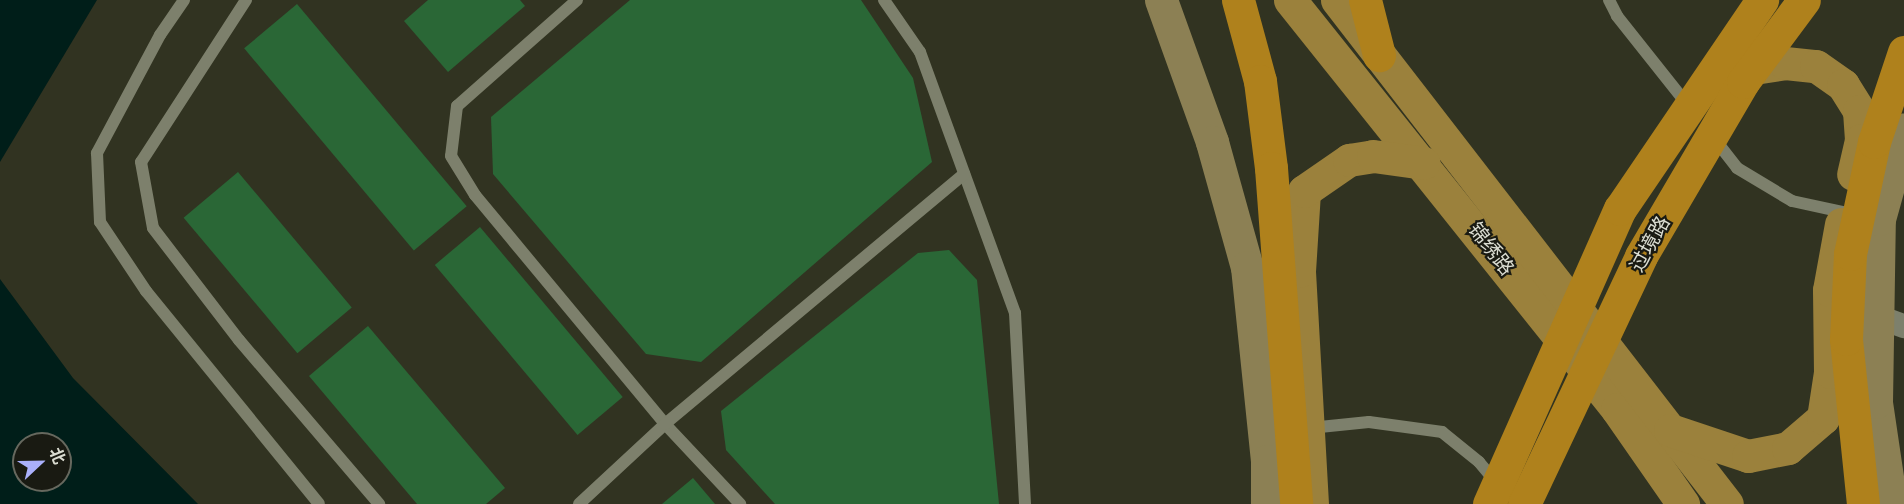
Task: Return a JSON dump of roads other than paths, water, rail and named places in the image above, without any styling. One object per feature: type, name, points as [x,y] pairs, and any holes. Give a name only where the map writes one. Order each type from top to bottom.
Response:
[{"type":"highway","points":[[1238,0],[1260,81],[1271,168],[1296,504]]},
{"type":"highway","points":[[1365,0],[1379,55]]},
{"type":"highway","name":"过境路","points":[[1506,501],[1620,209],[1762,0]]},
{"type":"highway","name":"过境路","points":[[1506,501],[1641,256],[1754,68],[1804,0]]},
{"type":"highway","points":[[1863,504],[1846,339],[1850,254],[1874,142],[1904,52]]},
{"type":"main road","name":"锦绣路","points":[[1290,0],[1424,163],[1617,409],[1683,504]]},
{"type":"main road","name":"锦绣路","points":[[1337,0],[1727,504]]},
{"type":"main road","points":[[1670,430],[1748,456],[1788,448],[1823,418],[1830,372],[1829,290],[1861,140],[1858,111],[1843,85],[1816,66],[1785,63],[1754,68]]},
{"type":"main road","points":[[1312,504],[1299,271],[1304,191],[1349,160],[1373,156],[1424,163]]},
{"type":"street","points":[[1161,0],[1212,142],[1247,267],[1264,433],[1267,504]]},
{"type":"street","points":[[1891,504],[1876,402],[1890,321],[1879,219],[1904,129]]},
{"type":"lane","points":[[184,0],[160,35],[97,153],[100,222],[146,291],[319,504]]},
{"type":"lane","points":[[246,0],[141,162],[153,228],[238,340],[380,504]]},
{"type":"lane","points":[[577,0],[561,5],[457,106],[451,156],[475,195],[665,424],[740,504]]},
{"type":"lane","points":[[884,0],[920,52],[1015,313],[1025,504]]},
{"type":"lane","points":[[1609,0],[1617,16],[1737,168],[1792,201],[1879,219]]},
{"type":"lane","points":[[579,504],[665,424],[964,174]]},
{"type":"lane","points":[[1264,433],[1369,422],[1442,432],[1479,462],[1506,501]]},
{"type":"water","points":[[0,0],[97,0],[0,162]]},
{"type":"water","points":[[0,279],[73,378],[198,504],[0,504]]}]
